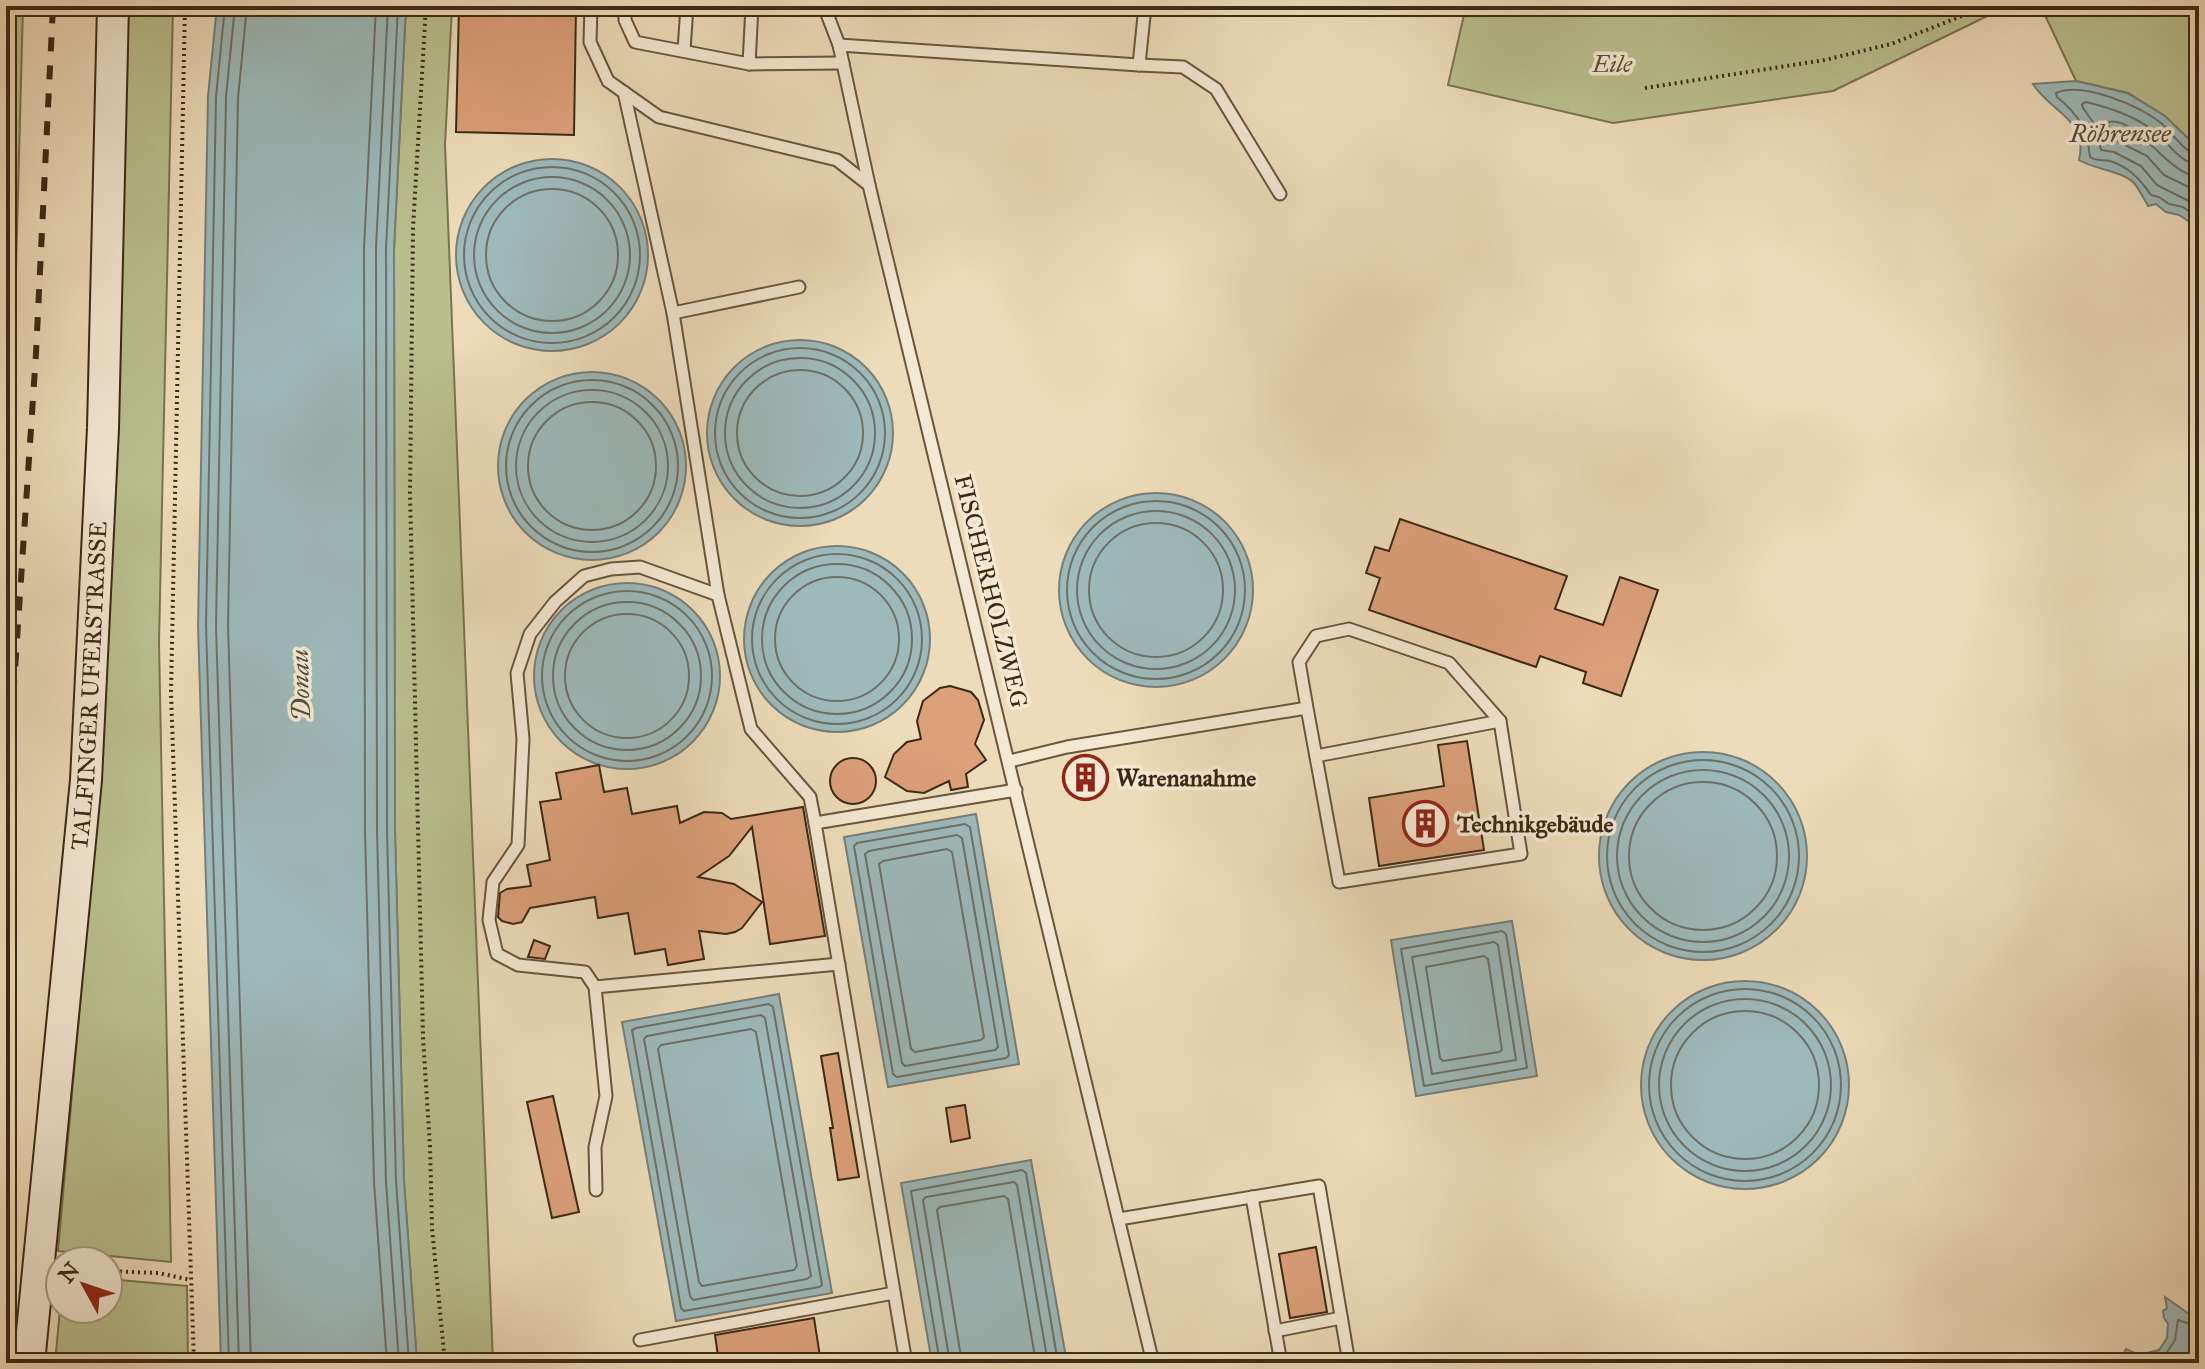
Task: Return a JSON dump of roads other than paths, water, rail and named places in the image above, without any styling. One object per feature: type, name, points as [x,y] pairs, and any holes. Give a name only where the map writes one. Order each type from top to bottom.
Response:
[{"type":"street","name":"TALFINGER UFERSTRASSE","points":[[29,1363],[86,780],[103,428],[113,6]]},
{"type":"lane","points":[[591,6],[590,42],[608,81],[659,117],[837,160],[869,185]]},
{"type":"lane","points":[[625,6],[625,20],[635,42],[749,64],[843,63]]},
{"type":"lane","points":[[684,50],[687,6]]},
{"type":"lane","points":[[749,64],[752,6]]},
{"type":"lane","name":"FISCHERHOLZWEG","points":[[824,6],[839,45],[869,185],[1153,1363]]},
{"type":"lane","points":[[1139,65],[1145,6]]},
{"type":"lane","points":[[839,45],[1183,67],[1216,89],[1280,194]]},
{"type":"lane","points":[[624,92],[673,313],[718,595],[751,729],[810,797],[906,1363]]},
{"type":"lane","points":[[673,313],[799,287]]},
{"type":"lane","points":[[596,1190],[595,1147],[606,1096],[595,987],[585,972],[518,965],[497,954],[489,920],[493,882],[518,845],[523,739],[517,673],[530,634],[555,602],[584,576],[611,569],[640,567],[718,595]]},
{"type":"lane","points":[[1349,629],[1449,663],[1500,721],[1521,854],[1339,882],[1307,708],[1299,662],[1316,636],[1349,629]]},
{"type":"lane","points":[[1010,761],[1067,747],[1109,744],[1307,708]]},
{"type":"lane","points":[[1316,756],[1500,721]]},
{"type":"lane","points":[[815,823],[1016,790]]},
{"type":"lane","points":[[595,987],[839,964]]},
{"type":"lane","points":[[1119,1219],[1319,1186],[1349,1363]]},
{"type":"lane","points":[[1252,1197],[1281,1363]]},
{"type":"lane","points":[[640,1340],[894,1293]]},
{"type":"lane","points":[[1275,1331],[1341,1318]]},
{"type":"water","name":"Donau","points":[[217,6],[406,6],[394,249],[395,831],[404,1181],[417,1363],[221,1363],[198,626],[208,96]]},
{"type":"water","name":"Röhrensee","points":[[2076,81],[2127,93],[2165,116],[2199,149],[2199,228],[2156,204],[2148,206],[2136,185],[2128,179],[2079,160],[2081,146],[2073,125],[2033,84]]},
{"type":"water","points":[[552,159],[589,166],[620,187],[641,218],[648,255],[641,292],[620,323],[589,344],[552,351],[515,344],[484,323],[463,292],[456,255],[463,218],[484,187],[515,166]]},
{"type":"water","points":[[800,340],[836,347],[866,367],[886,397],[893,433],[886,469],[866,499],[836,519],[800,526],[764,519],[734,499],[714,469],[707,433],[714,397],[734,367],[764,347]]},
{"type":"water","points":[[592,372],[628,379],[658,400],[679,430],[686,466],[679,502],[658,532],[628,553],[592,560],[556,553],[526,532],[505,502],[498,466],[505,430],[526,400],[556,379]]},
{"type":"water","points":[[1156,493],[1193,500],[1225,521],[1246,553],[1253,590],[1246,627],[1225,659],[1193,680],[1156,687],[1119,680],[1087,659],[1066,627],[1059,590],[1066,553],[1087,521],[1119,500]]},
{"type":"water","points":[[837,546],[872,553],[902,574],[923,604],[930,639],[923,674],[902,704],[872,725],[837,732],[802,725],[772,704],[751,674],[744,639],[751,604],[772,574],[802,553]]},
{"type":"water","points":[[627,583],[662,590],[692,611],[713,641],[720,676],[713,711],[692,741],[662,762],[627,769],[592,762],[562,741],[541,711],[534,676],[541,641],[562,611],[592,590]]},
{"type":"water","points":[[1703,752],[1743,760],[1776,783],[1799,816],[1807,856],[1799,896],[1776,929],[1743,952],[1703,960],[1663,952],[1630,929],[1607,896],[1599,856],[1607,816],[1630,783],[1663,760]]},
{"type":"water","points":[[976,814],[1019,1064],[888,1087],[844,837]]},
{"type":"water","points":[[1512,921],[1537,1076],[1416,1096],[1391,940]]},
{"type":"water","points":[[1745,981],[1785,989],[1818,1012],[1841,1045],[1849,1085],[1841,1125],[1818,1158],[1785,1181],[1745,1189],[1705,1181],[1672,1158],[1649,1125],[1641,1085],[1649,1045],[1672,1012],[1705,989]]},
{"type":"water","points":[[779,994],[832,1293],[676,1321],[622,1022]]},
{"type":"water","points":[[1031,1160],[1067,1363],[932,1363],[901,1183]]},
{"type":"water","points":[[2165,1297],[2199,1321],[2199,1356],[2186,1363],[2119,1363],[2126,1349],[2139,1355],[2159,1350],[2167,1338],[2168,1324],[2163,1311],[2167,1308]]},
{"type":"railway","points":[[6,806],[36,353],[53,6]]},
{"type":"place","name":"Warenanahme","points":[[1085,778]]},
{"type":"place","name":"Technikgebäude","points":[[1426,824]]},
{"type":"park label","name":"Eile","points":[[1612,64]]}]
